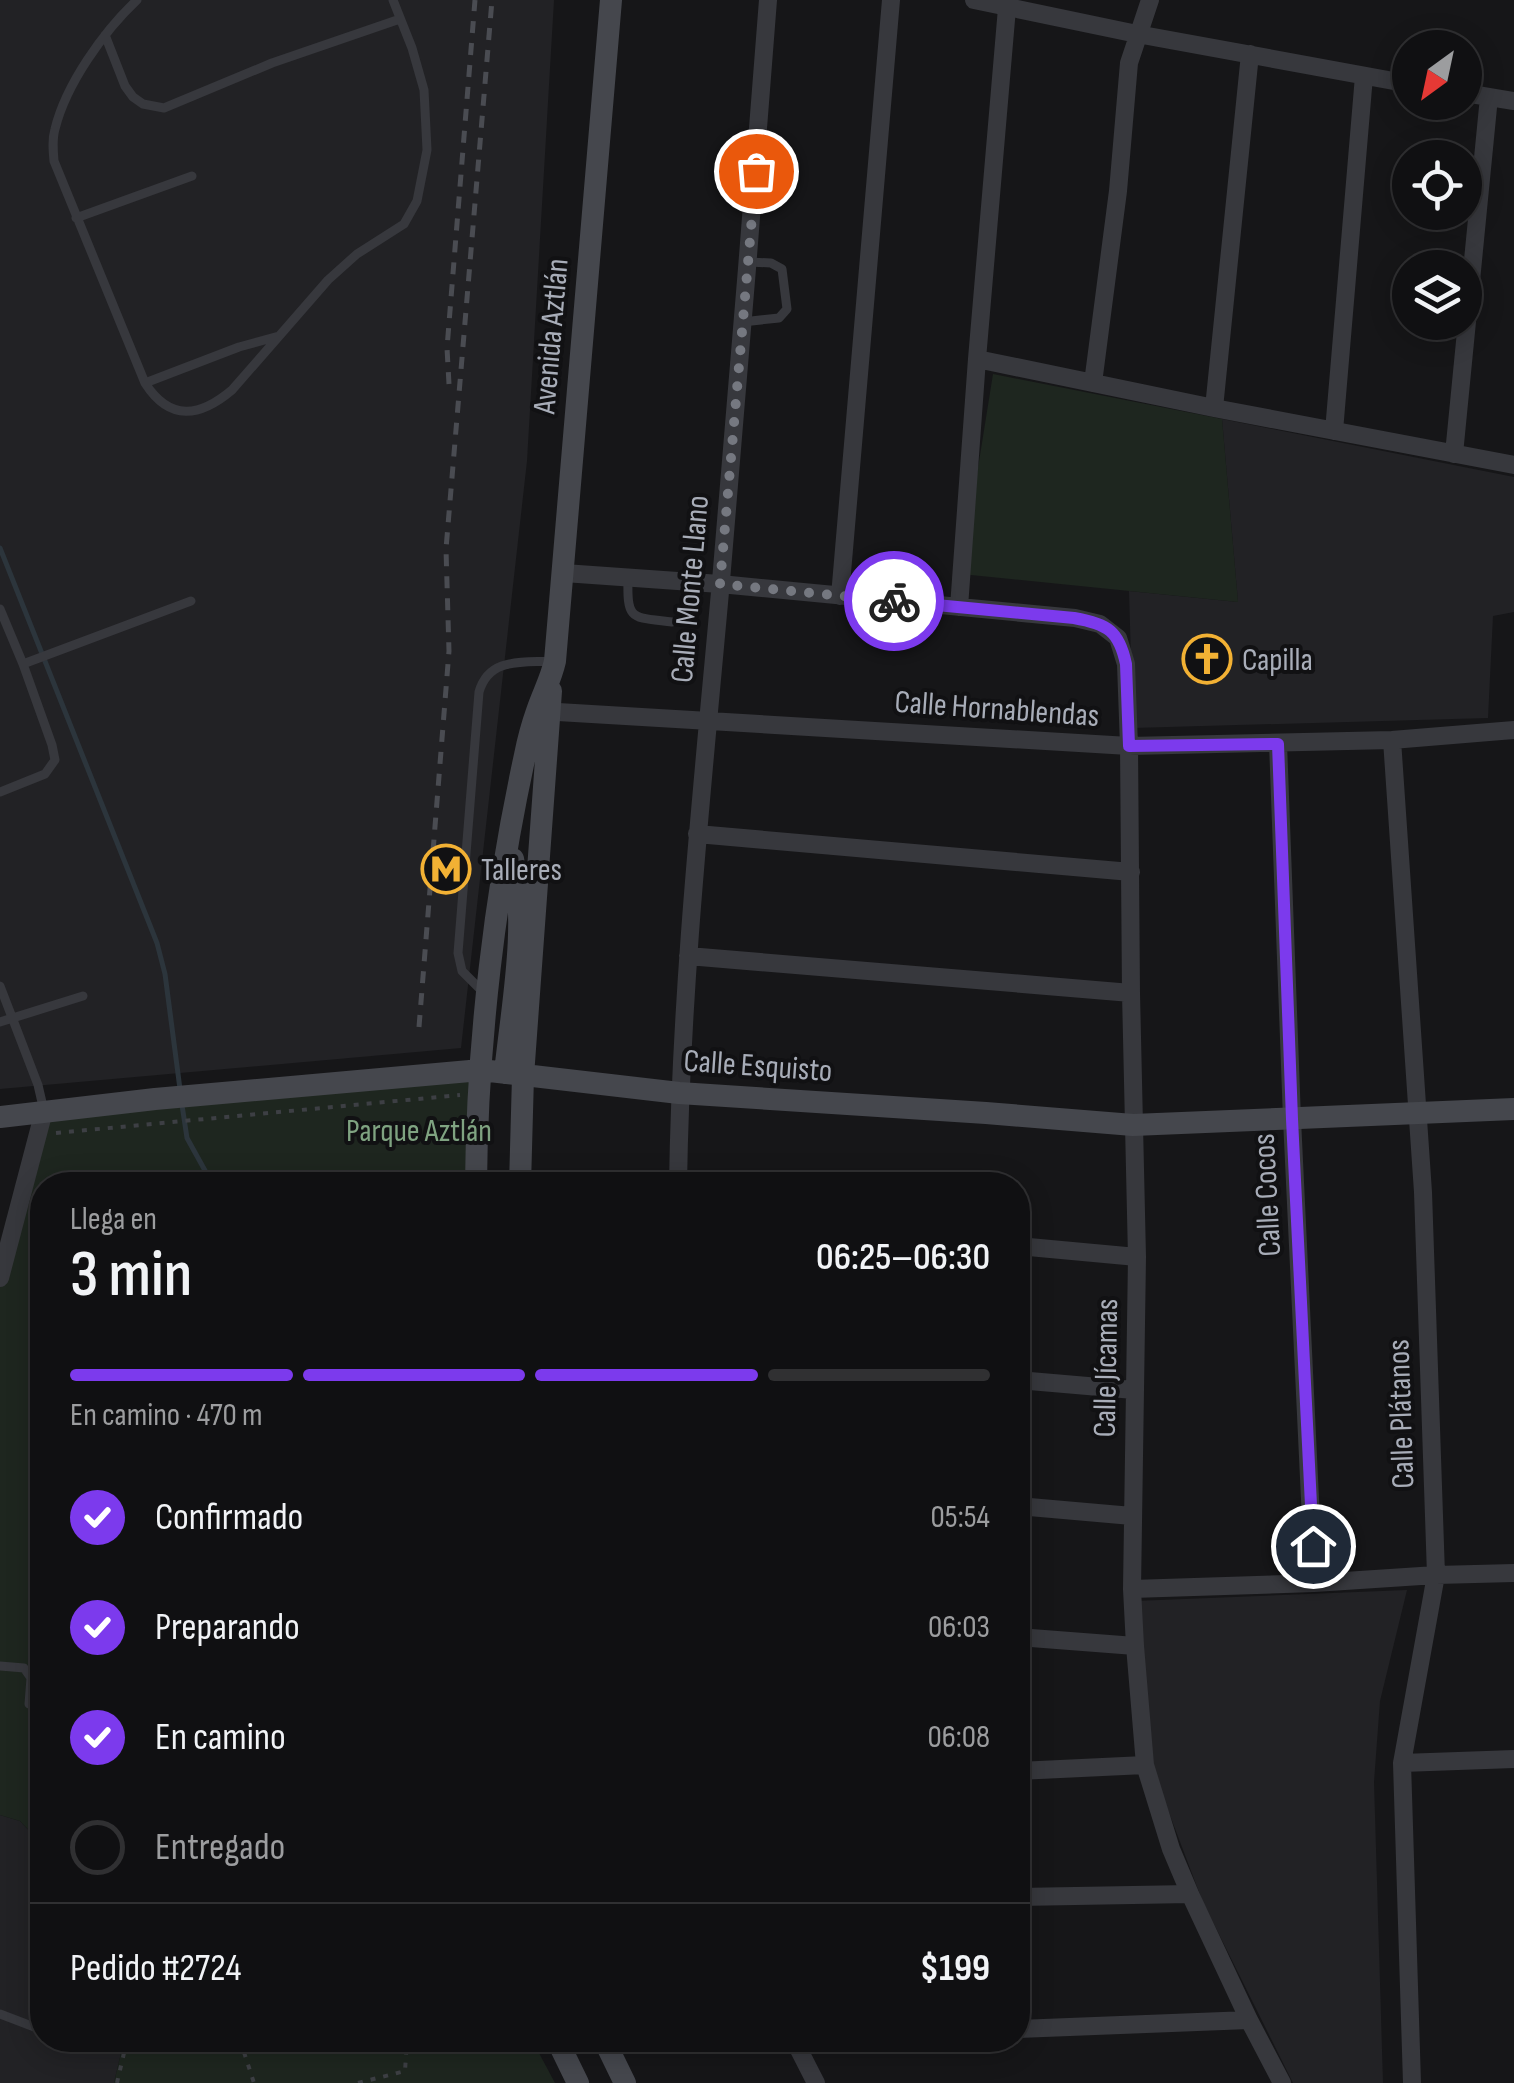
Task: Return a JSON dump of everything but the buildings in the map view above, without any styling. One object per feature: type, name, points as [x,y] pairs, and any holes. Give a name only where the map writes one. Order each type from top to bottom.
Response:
[{"type":"main road","name":"Avenida Aztlán","points":[[476,1172],[480,1081],[508,841],[553,669],[611,0]]},
{"type":"main road","name":"Avenida Aztlán","points":[[519,1172],[514,1074],[544,711]]},
{"type":"main road","points":[[508,841],[517,879],[519,919],[514,1074]]},
{"type":"main road","name":"Calle Esquisto","points":[[0,1116],[480,1081],[514,1074],[679,1093],[1134,1125],[1514,1109]]},
{"type":"main road","points":[[563,2052],[578,2083]]},
{"type":"main road","points":[[610,2052],[625,2083]]},
{"type":"street","name":"Calle Monte Llano","points":[[678,1172],[679,1093],[697,834],[749,262],[768,0]]},
{"type":"street","points":[[840,596],[891,0]]},
{"type":"street","points":[[974,0],[1392,81]]},
{"type":"street","points":[[1094,383],[1129,63],[1150,0]]},
{"type":"street","points":[[564,573],[959,607],[1008,8]]},
{"type":"street","points":[[1214,408],[1250,54]]},
{"type":"street","points":[[1334,431],[1364,76]]},
{"type":"street","points":[[1482,96],[1514,101]]},
{"type":"street","points":[[1454,454],[1489,97]]},
{"type":"street","points":[[977,358],[1514,465]]},
{"type":"street","name":"Calle Jícamas","points":[[959,607],[1100,624],[1118,638],[1126,664],[1137,1257],[1132,1589],[1146,1765],[1165,1830],[1190,1894],[1282,2083]]},
{"type":"street","name":"Calle Hornablendas","points":[[544,711],[1129,746],[1392,740],[1514,730]]},
{"type":"street","name":"Calle Plátanos","points":[[1392,740],[1423,1192],[1436,1575],[1402,1763],[1412,2083]]},
{"type":"street","name":"Calle Cocos","points":[[1278,744],[1314,1583]]},
{"type":"street","points":[[697,834],[1131,872]]},
{"type":"street","points":[[688,956],[1131,994]]},
{"type":"street","points":[[0,1278],[44,1111]]},
{"type":"street","points":[[1030,1247],[1137,1257]]},
{"type":"street","points":[[1030,1381],[1134,1390]]},
{"type":"street","points":[[1030,1507],[1132,1516]]},
{"type":"street","points":[[1132,1589],[1514,1573]]},
{"type":"street","points":[[1030,1638],[1134,1646]]},
{"type":"street","points":[[1402,1763],[1514,1759]]},
{"type":"street","points":[[1030,1770],[1146,1765]]},
{"type":"street","points":[[1030,1897],[1190,1894]]},
{"type":"street","points":[[1030,2029],[1249,2020]]},
{"type":"street","points":[[800,2052],[816,2083]]},
{"type":"lane","points":[[137,0],[105,35],[63,106],[52,140],[54,161],[145,383],[160,402],[192,413],[218,402],[232,390],[342,266],[404,224],[417,201],[427,150],[424,90],[392,0]]},
{"type":"lane","points":[[105,35],[133,97],[143,104],[164,108],[272,64],[400,19]]},
{"type":"lane","points":[[76,218],[192,176]]},
{"type":"lane","points":[[742,322],[779,318],[788,308],[782,269],[771,263],[749,262]]},
{"type":"lane","points":[[145,383],[282,335]]},
{"type":"lane","points":[[628,578],[627,607],[632,613],[640,618],[672,622]]},
{"type":"lane","points":[[23,664],[191,600]]},
{"type":"lane","points":[[0,609],[52,745],[54,760],[45,774],[0,792]]},
{"type":"lane","points":[[488,997],[466,977],[458,953],[481,686],[496,667],[553,669]]},
{"type":"lane","points":[[0,986],[44,1111]]},
{"type":"lane","points":[[0,1022],[84,996]]},
{"type":"lane","points":[[0,1666],[24,1668],[30,1677]]},
{"type":"lane","points":[[29,1704],[30,1691]]},
{"type":"lane","points":[[0,2014],[30,2025]]},
{"type":"path","points":[[38,1135],[192,1120],[480,1081]]},
{"type":"path","points":[[117,2083],[123,2052]]},
{"type":"path","points":[[244,2052],[254,2083]]},
{"type":"path","points":[[358,2083],[404,2071],[406,2052]]},
{"type":"shaded area","points":[[0,0],[554,0],[527,461],[461,1048],[0,1089]]},
{"type":"shaded area","points":[[1222,419],[1514,477],[1514,612],[1493,616],[1488,718],[1133,728],[1129,591],[1238,602]]},
{"type":"shaded area","points":[[1407,1590],[1380,1701],[1374,1782],[1383,2083],[1293,2083],[1202,1900],[1151,1765],[1135,1601]]},
{"type":"shaded area","points":[[0,1815],[20,1821],[30,1831],[30,2052],[121,2052],[114,2083],[0,2083]]},
{"type":"green space","points":[[993,374],[1222,419],[1238,602],[961,574]]},
{"type":"green space","name":"Parque Aztlán","points":[[481,1070],[479,1172],[30,1172],[30,1831],[20,1821],[0,1815],[0,1272],[44,1111]]},
{"type":"green space","points":[[121,2052],[538,2052],[555,2083],[114,2083]]},
{"type":"waterway","points":[[0,548],[157,943],[165,974],[180,1089]]},
{"type":"waterway","points":[[182,1105],[187,1138],[206,1172]]},
{"type":"railway","points":[[449,384],[447,348],[475,0]]},
{"type":"railway","points":[[419,1027],[449,651],[446,549],[492,0]]},
{"type":"way so far","points":[[756,171],[720,584],[894,601]]},
{"type":"place","name":"Capilla","points":[[1207,659]]},
{"type":"place","name":"Talleres","points":[[446,869]]},
{"type":"route","points":[[894,601],[1074,618],[1100,624],[1118,638],[1126,664],[1129,746],[1278,744],[1313,1546]]}]
